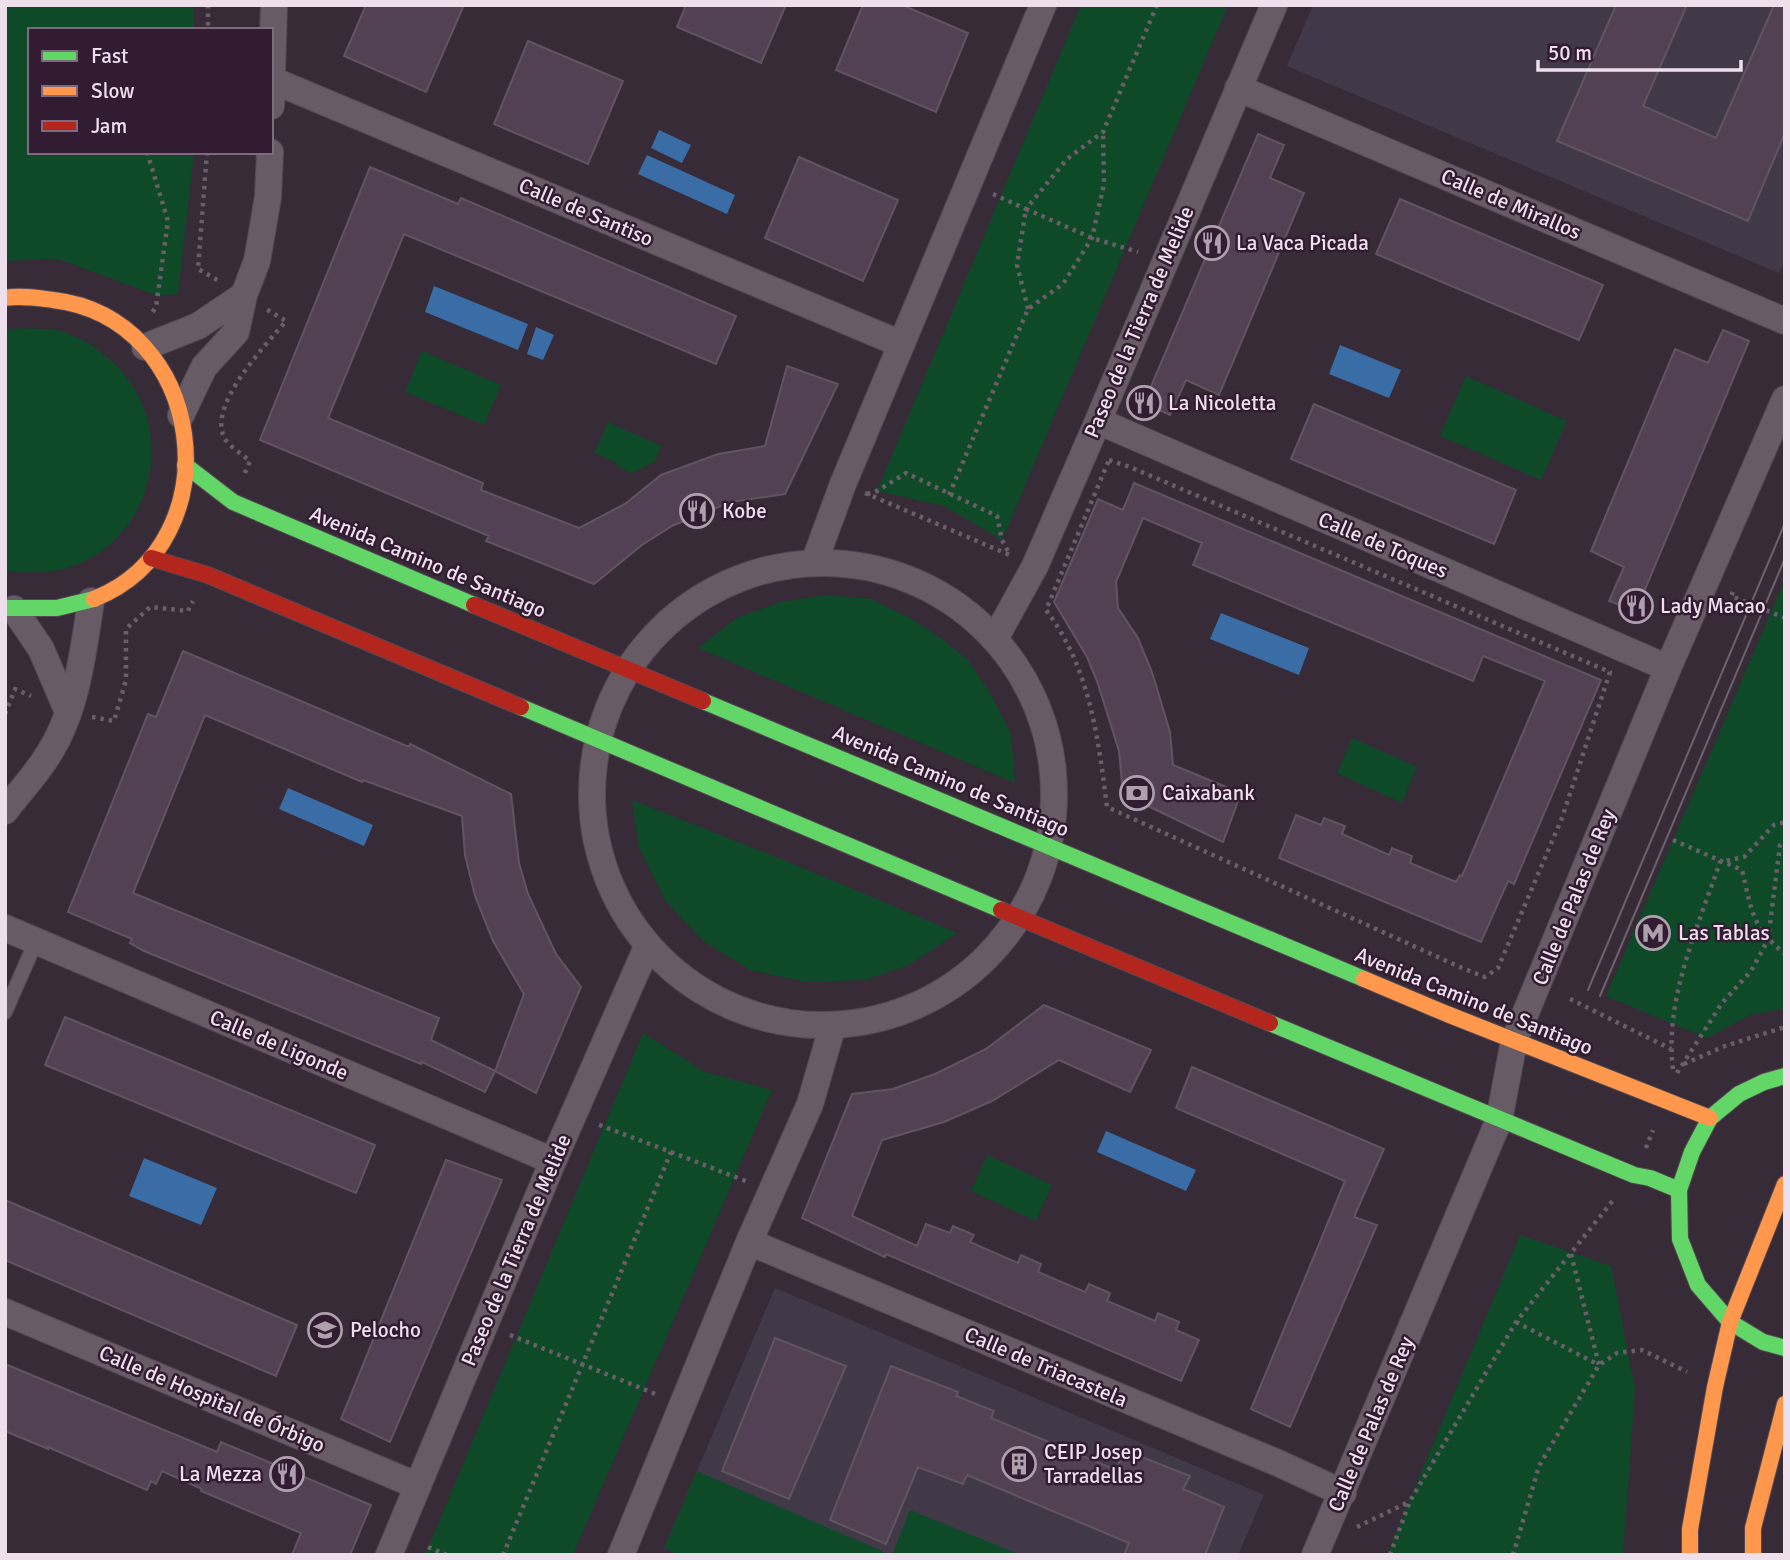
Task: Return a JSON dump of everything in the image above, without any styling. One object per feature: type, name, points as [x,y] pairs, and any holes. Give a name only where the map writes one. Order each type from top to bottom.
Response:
[{"type":"street","points":[[273,42],[274,5]]},
{"type":"street","name":"Paseo de la Tierra de Melide","points":[[997,635],[1035,566],[1274,5]]},
{"type":"street","points":[[816,560],[855,489],[901,344],[1041,6]]},
{"type":"street","name":"Calle de Santiso","points":[[273,80],[901,344]]},
{"type":"street","name":"Calle de Mirallos","points":[[1238,88],[1785,320]]},
{"type":"street","points":[[181,415],[204,367],[236,332],[244,295],[257,261],[268,197],[270,154]]},
{"type":"street","points":[[140,341],[198,327],[244,295]]},
{"type":"street","points":[[5,298],[60,299],[107,316],[140,341],[169,382],[181,415],[185,465],[176,514],[151,558],[124,583],[91,600],[44,611],[9,609]]},
{"type":"street","name":"Calle de Palas de Rey","points":[[1317,1550],[1499,1120],[1514,1041],[1668,668],[1785,399]]},
{"type":"street","name":"Calle de Toques","points":[[1098,421],[1668,668]]},
{"type":"street","name":"Avenida Camino de Santiago","points":[[185,465],[243,506],[1447,1014],[1710,1118]]},
{"type":"street","points":[[151,558],[208,575],[1499,1120],[1634,1175],[1650,1178],[1679,1190]]},
{"type":"street","points":[[816,560],[883,566],[945,592],[997,635],[1041,718],[1054,800],[1048,844],[1016,914],[984,960],[939,996],[888,1018],[832,1028],[780,1025],[730,1009],[685,983],[647,947],[618,902],[599,852],[593,798],[599,740],[614,705],[634,671],[669,625],[712,591],[762,569],[816,560]]},
{"type":"street","points":[[5,811],[49,754],[68,712],[82,661],[91,600]]},
{"type":"street","points":[[9,609],[41,649],[68,712]]},
{"type":"street","name":"Calle de Ligonde","points":[[5,928],[553,1161]]},
{"type":"street","name":"Paseo de la Tierra de Melide","points":[[389,1555],[553,1161],[647,947]]},
{"type":"street","points":[[621,1555],[749,1242],[810,1104],[832,1028]]},
{"type":"street","points":[[1785,1076],[1739,1094],[1710,1118],[1692,1152],[1679,1190],[1680,1239],[1698,1285],[1730,1322],[1763,1342],[1785,1348]]},
{"type":"street","points":[[1690,1555],[1690,1529],[1715,1387],[1730,1322],[1785,1184]]},
{"type":"street","name":"Calle de Triacastela","points":[[749,1242],[1343,1493]]},
{"type":"street","name":"Calle de Hospital de Órbigo","points":[[5,1312],[418,1486]]},
{"type":"street","points":[[1753,1555],[1753,1528],[1785,1404]]},
{"type":"lane","points":[[5,1012],[36,941]]},
{"type":"path","points":[[208,5],[208,28]]},
{"type":"path","points":[[949,495],[1028,309],[1063,284],[1092,238],[1104,184],[1103,132],[1157,5]]},
{"type":"path","points":[[1028,309],[1017,265],[1026,209],[1067,159],[1103,132]]},
{"type":"path","points":[[140,341],[156,307],[168,221],[147,154]]},
{"type":"path","points":[[198,269],[207,154]]},
{"type":"path","points":[[993,194],[1092,238],[1138,252]]},
{"type":"path","points":[[1109,460],[1610,673],[1562,818],[1498,968],[1485,978],[1107,807],[1100,748],[1090,701],[1061,630],[1046,610],[1109,460]]},
{"type":"path","points":[[855,489],[877,491],[906,472],[997,516],[1002,540],[1010,555]]},
{"type":"path","points":[[855,489],[1035,566]]},
{"type":"path","points":[[1735,587],[1731,596],[1785,618]]},
{"type":"path","points":[[1720,862],[1744,857],[1774,825],[1785,822]]},
{"type":"path","points":[[1673,840],[1742,870],[1756,924],[1768,940],[1785,954]]},
{"type":"path","points":[[1720,862],[1675,998],[1671,1049],[1675,1077],[1722,1003],[1751,971],[1768,940],[1780,845],[1785,840]]},
{"type":"path","points":[[1570,999],[1671,1049]]},
{"type":"path","points":[[1681,1065],[1725,1046],[1785,1027]]},
{"type":"path","points":[[1390,1555],[1410,1501],[1516,1322],[1634,1175],[1665,1100]]},
{"type":"path","points":[[597,1124],[748,1182]]},
{"type":"path","points":[[503,1555],[671,1152]]},
{"type":"path","points":[[1571,1253],[1599,1365]]},
{"type":"path","points":[[1516,1322],[1599,1365]]},
{"type":"path","points":[[510,1335],[659,1396]]},
{"type":"path","points":[[1513,1555],[1539,1466],[1599,1365],[1617,1353],[1642,1350],[1658,1357]]},
{"type":"path","points":[[1317,1550],[1410,1501]]},
{"type":"path","points":[[428,1546],[447,1555]]},
{"type":"shaded area","points":[[1313,5],[1785,5],[1785,260],[1779,273],[1287,66]]},
{"type":"shaded area","points":[[775,1288],[1264,1495],[1238,1555],[680,1555],[664,1548]]},
{"type":"green space","points":[[5,5],[194,5],[194,28],[28,28],[28,154],[194,154],[178,294],[156,295],[58,259],[5,261]]},
{"type":"green space","points":[[1081,5],[1228,5],[1002,540],[944,506],[877,491]]},
{"type":"green space","points":[[19,328],[63,332],[83,340],[107,357],[129,381],[144,409],[151,438],[150,468],[143,498],[128,524],[107,547],[79,564],[52,571],[5,571],[5,331]]},
{"type":"green space","points":[[422,351],[501,385],[484,425],[405,392]]},
{"type":"green space","points":[[1466,376],[1567,421],[1541,480],[1440,436]]},
{"type":"green space","points":[[608,422],[661,446],[655,462],[631,473],[616,466],[617,463],[594,453]]},
{"type":"green space","points":[[1785,580],[1785,1008],[1750,1015],[1707,1038],[1606,996]]},
{"type":"green space","points":[[827,595],[871,599],[908,617],[967,659],[990,693],[1011,734],[1015,783],[698,648],[738,617],[781,602]]},
{"type":"green space","points":[[1352,738],[1417,767],[1402,803],[1337,773]]},
{"type":"green space","points":[[632,800],[957,933],[909,965],[865,980],[806,982],[750,970],[703,941],[665,900],[639,848]]},
{"type":"green space","points":[[643,1033],[705,1072],[772,1090],[573,1555],[425,1555]]},
{"type":"green space","points":[[987,1155],[1052,1185],[1036,1221],[971,1191]]},
{"type":"green space","points":[[1520,1235],[1611,1266],[1635,1389],[1623,1555],[1387,1555]]},
{"type":"green space","points":[[697,1471],[891,1555],[680,1555],[664,1548]]},
{"type":"green space","points":[[910,1510],[1021,1555],[892,1555]]},
{"type":"water","points":[[659,130],[691,145],[682,163],[651,148]]},
{"type":"water","points":[[647,155],[735,195],[727,214],[638,174]]},
{"type":"water","points":[[434,286],[528,324],[518,350],[425,312]]},
{"type":"water","points":[[536,327],[554,335],[543,360],[527,354]]},
{"type":"water","points":[[1340,345],[1401,370],[1389,398],[1329,374]]},
{"type":"water","points":[[1221,613],[1309,648],[1299,675],[1210,639]]},
{"type":"water","points":[[288,788],[373,825],[364,846],[279,809]]},
{"type":"water","points":[[1106,1131],[1196,1170],[1186,1191],[1097,1152]]},
{"type":"water","points":[[144,1158],[217,1188],[201,1225],[129,1196]]},
{"type":"building","points":[[366,5],[464,5],[426,92],[344,56]]},
{"type":"building","points":[[686,5],[786,5],[761,63],[677,27]]},
{"type":"building","points":[[863,5],[902,5],[968,33],[936,112],[836,70]]},
{"type":"building","points":[[1616,5],[1687,5],[1643,106],[1716,138],[1774,5],[1785,5],[1785,133],[1748,221],[1557,141]]},
{"type":"building","points":[[528,41],[623,81],[588,164],[494,124]]},
{"type":"building","points":[[1258,134],[1284,145],[1270,178],[1304,193],[1219,395],[1186,380],[1170,415],[1144,403]]},
{"type":"building","points":[[799,157],[898,200],[863,281],[765,238]]},
{"type":"building","points":[[370,167],[458,204],[461,198],[736,316],[716,364],[404,234],[328,418],[483,483],[481,490],[579,528],[625,504],[661,475],[718,454],[765,446],[787,366],[838,384],[785,494],[731,502],[672,526],[642,545],[594,584],[486,541],[489,536],[260,440]]},
{"type":"building","points":[[1400,199],[1603,285],[1579,340],[1376,254]]},
{"type":"building","points":[[1723,330],[1749,341],[1636,611],[1609,601],[1624,567],[1591,551],[1675,349],[1708,363]]},
{"type":"building","points":[[1314,404],[1516,490],[1494,544],[1291,459]]},
{"type":"building","points":[[1134,483],[1601,680],[1514,884],[1508,881],[1481,942],[1279,858],[1296,815],[1321,825],[1324,818],[1345,826],[1342,834],[1389,855],[1392,848],[1412,856],[1410,863],[1456,882],[1460,875],[1462,876],[1545,681],[1483,656],[1473,681],[1193,565],[1202,543],[1143,518],[1116,582],[1118,608],[1138,638],[1152,672],[1170,732],[1173,765],[1241,793],[1223,842],[1123,794],[1119,751],[1097,681],[1087,657],[1054,602],[1098,499],[1123,510]]},
{"type":"building","points":[[183,651],[409,747],[410,744],[511,794],[519,863],[528,894],[556,954],[581,987],[536,1093],[495,1071],[485,1092],[422,1062],[421,1064],[144,951],[130,943],[132,939],[68,912],[148,714],[156,717]],"holes":[[[205,715],[362,782],[363,780],[462,816],[465,855],[475,896],[493,941],[524,994],[495,1071],[431,1040],[439,1018],[133,893]]]},
{"type":"building","points":[[1044,1005],[1151,1050],[1130,1092],[1059,1060],[992,1101],[944,1122],[882,1140],[852,1216],[917,1246],[926,1224],[950,1233],[953,1226],[974,1235],[970,1242],[1018,1263],[1021,1255],[1041,1264],[1038,1272],[1085,1292],[1089,1284],[1110,1293],[1107,1301],[1155,1321],[1158,1313],[1179,1322],[1176,1330],[1199,1340],[1181,1381],[886,1254],[885,1257],[802,1218],[852,1094],[893,1089],[935,1074],[986,1049]]},
{"type":"building","points":[[65,1017],[375,1145],[356,1193],[45,1065]]},
{"type":"building","points":[[1192,1067],[1384,1149],[1354,1217],[1377,1225],[1290,1427],[1251,1409],[1345,1181],[1176,1108]]},
{"type":"building","points":[[446,1160],[502,1180],[390,1442],[341,1419]]},
{"type":"building","points":[[5,1200],[297,1325],[276,1376],[5,1260]]},
{"type":"building","points":[[775,1338],[846,1366],[789,1499],[722,1471]]},
{"type":"building","points":[[5,1364],[217,1452],[221,1442],[371,1505],[350,1555],[292,1555],[301,1533],[201,1491],[202,1489],[162,1471],[156,1484],[151,1481],[147,1490],[5,1431]]},
{"type":"building","name":"CEIP Josep Tarradellas","points":[[891,1366],[958,1392],[956,1396],[994,1411],[991,1418],[1116,1470],[1124,1450],[1190,1476],[1183,1489],[1224,1507],[1205,1555],[1124,1555],[1129,1543],[967,1475],[963,1484],[918,1467],[886,1544],[830,1520]]},
{"type":"tram line","points":[[1588,990],[1785,523]]},
{"type":"tram line","points":[[1600,996],[1785,558]]},
{"type":"traffic: fast","points":[[185,465],[233,502],[474,605]]},
{"type":"traffic: fast","points":[[5,608],[57,608],[94,599]]},
{"type":"traffic: fast","points":[[703,701],[1364,979]]},
{"type":"traffic: fast","points":[[521,707],[1001,910]]},
{"type":"traffic: fast","points":[[1270,1023],[1634,1175],[1650,1178],[1679,1190]]},
{"type":"traffic: fast","points":[[1785,1076],[1739,1094],[1710,1118],[1692,1152],[1679,1190],[1680,1239],[1698,1285],[1730,1322],[1763,1342],[1785,1348]]},
{"type":"traffic: slow","points":[[5,298],[53,300],[105,316],[144,346],[171,387],[184,435],[184,484],[169,531],[139,571],[94,599]]},
{"type":"traffic: slow","points":[[1364,979],[1710,1118]]},
{"type":"traffic: slow","points":[[1690,1555],[1690,1529],[1715,1387],[1730,1322],[1785,1184]]},
{"type":"traffic: slow","points":[[1753,1555],[1753,1528],[1785,1404]]},
{"type":"traffic: jam","points":[[151,558],[208,575],[521,707]]},
{"type":"traffic: jam","points":[[474,605],[703,701]]},
{"type":"traffic: jam","points":[[1001,910],[1270,1023]]},
{"type":"place","name":"La Vaca Picada","points":[[1212,243]]},
{"type":"place","name":"La Nicoletta","points":[[1144,403]]},
{"type":"place","name":"Kobe","points":[[697,511]]},
{"type":"place","name":"Lady Macao","points":[[1636,606]]},
{"type":"place","name":"Caixabank","points":[[1137,793]]},
{"type":"place","name":"Las Tablas","points":[[1653,933]]},
{"type":"place","name":"Pelocho","points":[[325,1330]]},
{"type":"place","name":"CEIP Josep Tarradellas","points":[[1019,1464]]},
{"type":"place","name":"La Mezza","points":[[287,1474]]}]
